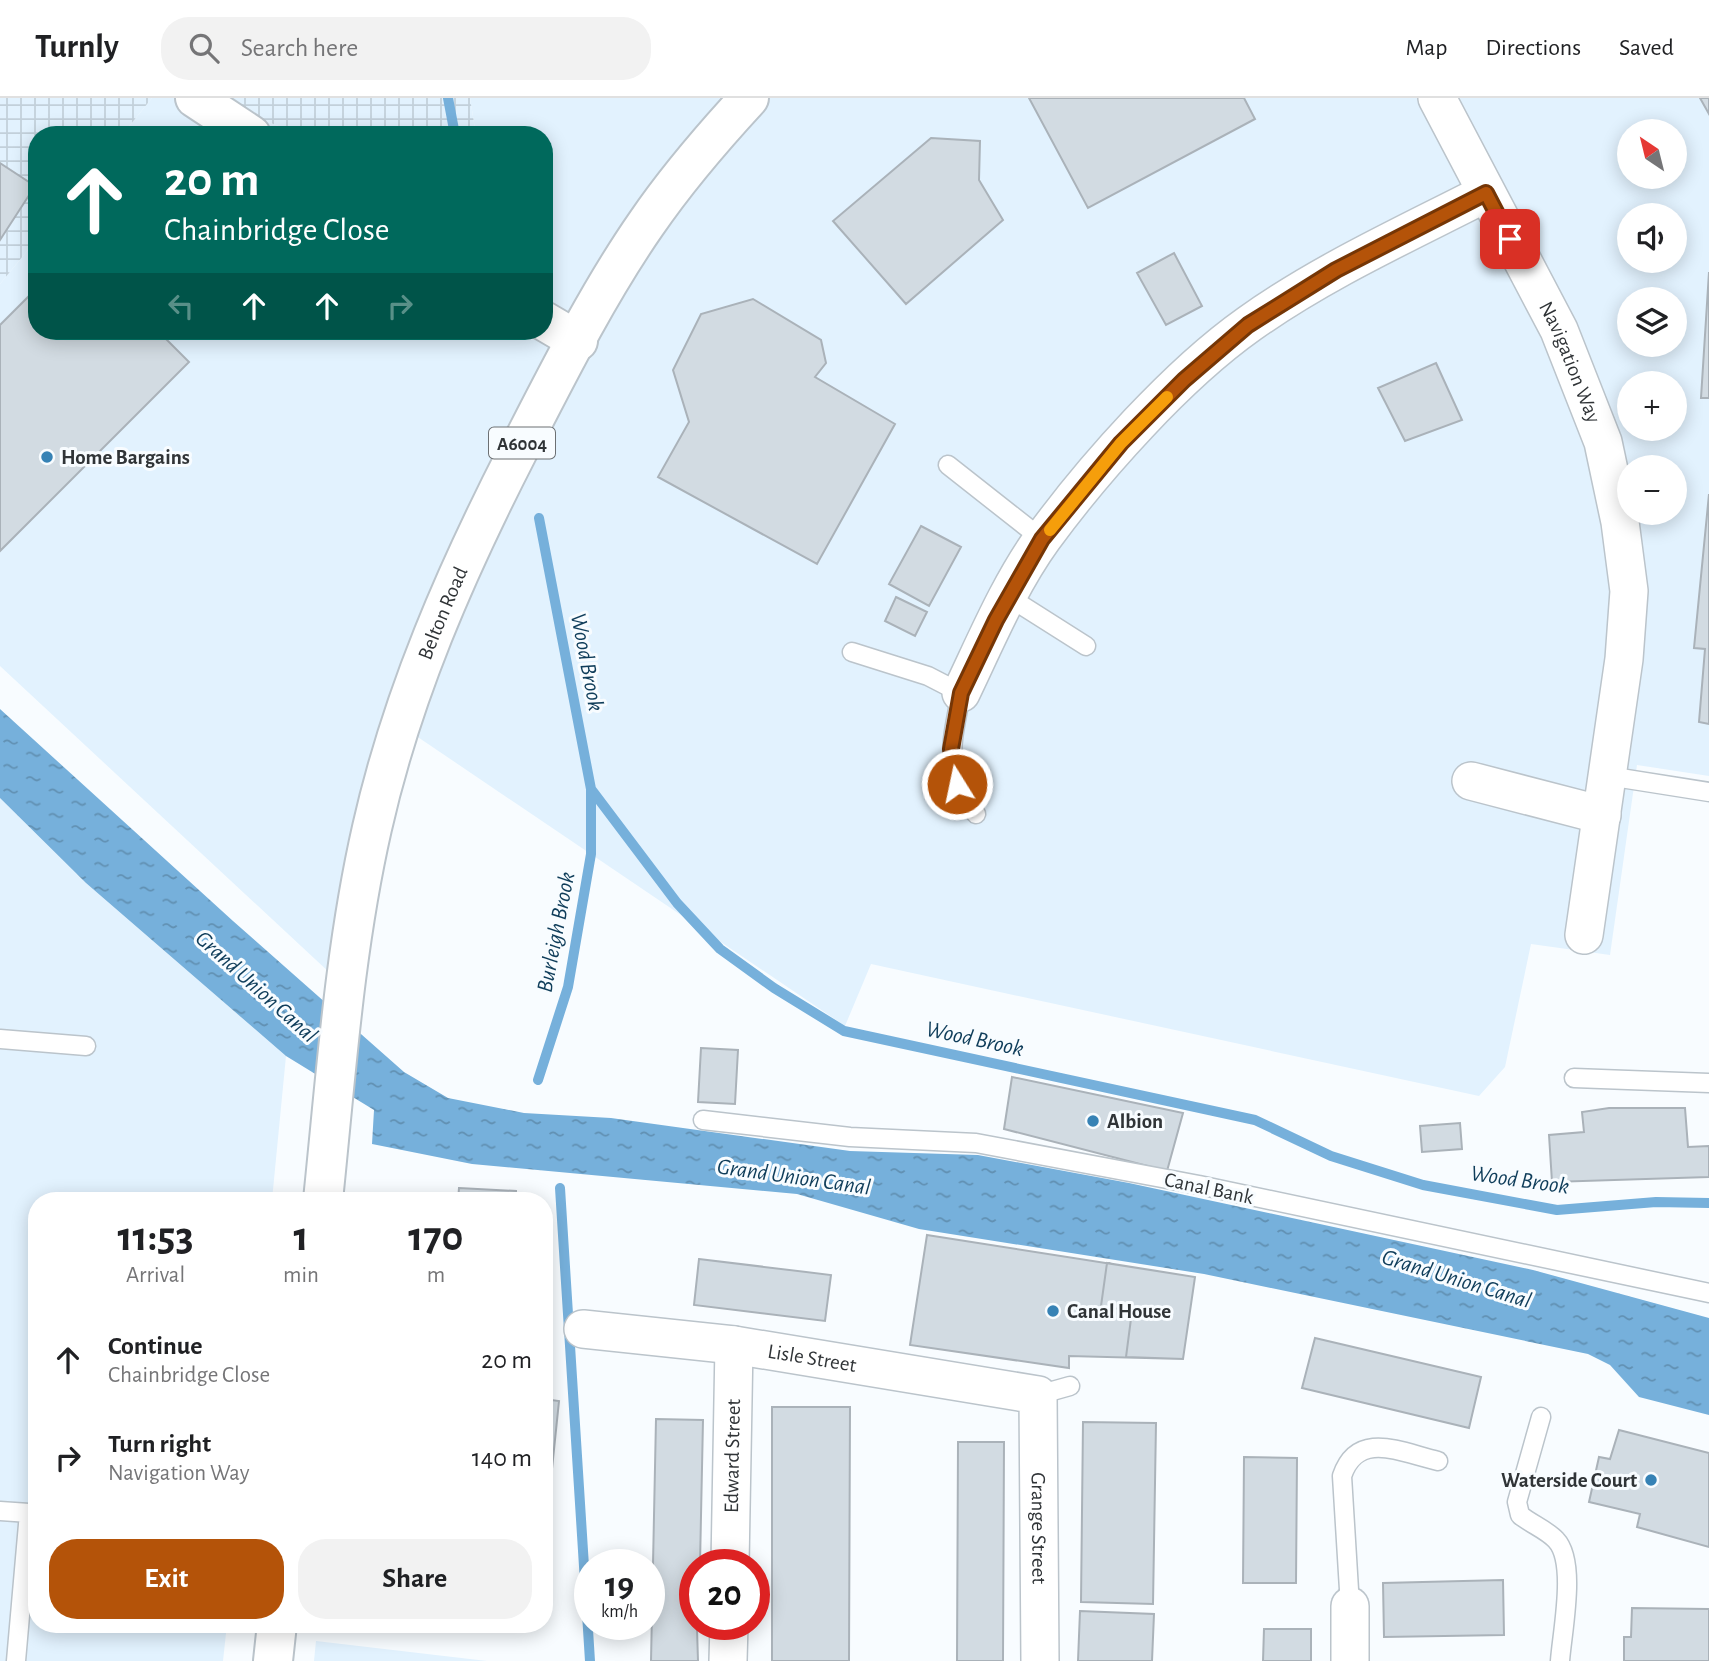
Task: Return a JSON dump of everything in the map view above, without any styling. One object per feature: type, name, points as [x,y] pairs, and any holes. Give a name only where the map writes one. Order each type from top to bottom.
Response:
[{"type":"main road","points":[[195,98],[237,126]]},
{"type":"main road","name":"Belton Road","points":[[324,1192],[349,950],[372,828],[400,724],[453,582],[543,402],[647,222],[749,98]]},
{"type":"main road","points":[[553,326],[578,341]]},
{"type":"main road","points":[[272,1661],[276,1633]]},
{"type":"street","name":"Navigation Way","points":[[1437,98],[1559,330],[1603,442],[1620,522],[1629,591],[1624,660],[1584,934]]},
{"type":"street","points":[[961,693],[1007,596],[1042,539],[1121,443],[1184,380],[1248,325],[1336,270],[1486,193]]},
{"type":"street","points":[[1471,781],[1602,815]]},
{"type":"street","name":"Lisle Street","points":[[583,1329],[734,1345],[1054,1391]]},
{"type":"street","name":"Edward Street","points":[[730,1549],[734,1345]]},
{"type":"street","name":"Grange Street","points":[[1040,1661],[1054,1391]]},
{"type":"street","points":[[1350,1606],[1350,1661]]},
{"type":"street","points":[[729,1640],[729,1661]]},
{"type":"lane","points":[[948,466],[1042,539]]},
{"type":"lane","points":[[1007,596],[1086,646]]},
{"type":"lane","points":[[852,652],[928,676],[961,693],[951,749],[957,784],[976,814]]},
{"type":"lane","points":[[1608,776],[1709,792]]},
{"type":"lane","points":[[0,1039],[86,1046]]},
{"type":"lane","points":[[1574,1078],[1709,1083]]},
{"type":"lane","name":"Canal Bank","points":[[703,1120],[850,1137],[976,1143],[1199,1185],[1709,1293]]},
{"type":"lane","points":[[1541,1417],[1517,1502],[1520,1516],[1555,1539],[1562,1548],[1567,1570],[1560,1661]]},
{"type":"lane","points":[[1350,1606],[1342,1476],[1347,1461],[1359,1451],[1373,1446],[1438,1461]]},
{"type":"lane","points":[[0,1511],[28,1513]]},
{"type":"lane","points":[[16,1661],[28,1524]]},
{"type":"shaded area","points":[[0,98],[152,98],[129,126],[28,126],[28,250],[0,284]]},
{"type":"shaded area","points":[[152,98],[210,98],[278,126],[129,126]]},
{"type":"shaded area","points":[[210,98],[470,98],[475,126],[278,126]]},
{"type":"shaded area","points":[[470,98],[1709,98],[1709,776],[1637,765],[1610,955],[1531,944],[1505,1067],[1479,1096],[871,964],[845,1026],[400,725],[345,987],[0,666],[0,284],[28,250],[28,340],[553,340],[553,126],[475,126]]},
{"type":"shaded area","points":[[0,798],[86,883],[286,1056],[273,1192],[28,1192],[28,1633],[226,1633],[223,1661],[0,1661]]},
{"type":"shaded area","points":[[316,1641],[487,1661],[314,1661]]},
{"type":"water","name":"Grand Union Canal","points":[[0,709],[404,1072],[448,1098],[524,1113],[611,1118],[850,1151],[978,1155],[1129,1183],[1533,1270],[1709,1318],[1709,1415],[1639,1397],[1610,1365],[1588,1354],[1204,1274],[919,1229],[797,1194],[472,1164],[372,1144],[374,1110],[286,1056],[86,883],[0,798]]},
{"type":"building","points":[[1029,98],[1244,98],[1255,119],[1088,208]]},
{"type":"building","points":[[1700,98],[1709,98],[1709,114]]},
{"type":"building","points":[[931,138],[980,141],[979,180],[1003,220],[906,304],[833,221]]},
{"type":"building","points":[[0,163],[28,181],[28,197],[0,240]]},
{"type":"building","points":[[1174,253],[1202,306],[1166,325],[1137,273]]},
{"type":"building","points":[[1709,272],[1709,398],[1701,398]]},
{"type":"building","name":"Home Bargains","points":[[28,297],[28,340],[167,340],[189,362],[0,551],[0,325]]},
{"type":"building","points":[[753,299],[821,340],[826,363],[815,377],[895,424],[817,564],[658,477],[689,422],[673,370],[701,314]]},
{"type":"building","points":[[1436,363],[1462,420],[1405,441],[1378,388]]},
{"type":"building","points":[[1709,494],[1709,724],[1699,722],[1705,649],[1694,648]]},
{"type":"building","points":[[921,526],[961,547],[929,606],[889,584]]},
{"type":"building","points":[[896,597],[927,612],[915,636],[885,621]]},
{"type":"building","points":[[701,1048],[738,1050],[735,1104],[698,1102]]},
{"type":"building","name":"Albion","points":[[1012,1077],[1183,1113],[1167,1171],[1004,1129]]},
{"type":"building","points":[[1609,1108],[1685,1108],[1688,1147],[1709,1146],[1709,1177],[1552,1182],[1549,1135],[1584,1132],[1582,1112]]},
{"type":"building","points":[[1460,1123],[1462,1149],[1422,1152],[1420,1126]]},
{"type":"building","points":[[459,1188],[516,1191],[516,1192],[459,1192]]},
{"type":"building","name":"Canal House","points":[[927,1235],[1195,1277],[1183,1359],[1069,1356],[1069,1368],[910,1345]]},
{"type":"building","points":[[699,1259],[831,1275],[825,1321],[694,1305]]},
{"type":"building","points":[[1107,1263],[1195,1277],[1183,1359],[1126,1357],[1132,1311],[1101,1306]]},
{"type":"building","points":[[1315,1338],[1481,1377],[1469,1428],[1302,1388]]},
{"type":"building","points":[[553,1400],[559,1401],[553,1459]]},
{"type":"building","points":[[772,1407],[850,1407],[849,1661],[772,1661]]},
{"type":"building","points":[[656,1419],[703,1420],[700,1549],[679,1549],[679,1640],[697,1640],[698,1661],[651,1661],[651,1640],[665,1640],[665,1549],[653,1549]]},
{"type":"building","points":[[1083,1422],[1156,1423],[1153,1604],[1081,1602]]},
{"type":"building","name":"Waterside Court","points":[[1619,1430],[1709,1453],[1709,1547],[1637,1527],[1640,1514],[1589,1502],[1599,1457],[1610,1459]]},
{"type":"building","points":[[958,1442],[1004,1442],[1003,1661],[957,1661]]},
{"type":"building","points":[[1244,1457],[1297,1458],[1296,1583],[1243,1583]]},
{"type":"building","points":[[1503,1580],[1504,1635],[1384,1637],[1383,1583]]},
{"type":"building","points":[[1632,1608],[1709,1609],[1709,1661],[1624,1661],[1624,1637],[1631,1637]]},
{"type":"building","points":[[1080,1611],[1154,1614],[1152,1661],[1078,1661]]},
{"type":"building","points":[[1264,1629],[1311,1629],[1311,1661],[1263,1661]]},
{"type":"waterway","name":"Wood Brook","points":[[448,98],[453,126]]},
{"type":"waterway","name":"Wood Brook","points":[[539,518],[591,789],[677,903],[720,949],[774,988],[844,1031],[1255,1120],[1331,1156],[1423,1185],[1557,1210],[1656,1202],[1709,1203]]},
{"type":"waterway","name":"Burleigh Brook","points":[[538,1080],[568,987],[591,854],[591,789]]},
{"type":"waterway","name":"Burleigh Brook","points":[[560,1188],[590,1661]]},
{"type":"slow traffic","points":[[1050,530],[1121,443],[1167,397]]},
{"type":"place","name":"Home Bargains","points":[[47,457]]},
{"type":"place","name":"Albion","points":[[1093,1121]]},
{"type":"place","name":"Canal House","points":[[1053,1311]]},
{"type":"place","name":"Waterside Court","points":[[1651,1480]]},
{"type":"route","points":[[957,784],[951,749],[961,693],[1007,596],[1042,539],[1121,443],[1184,380],[1248,325],[1336,270],[1486,193],[1510,239]]}]
